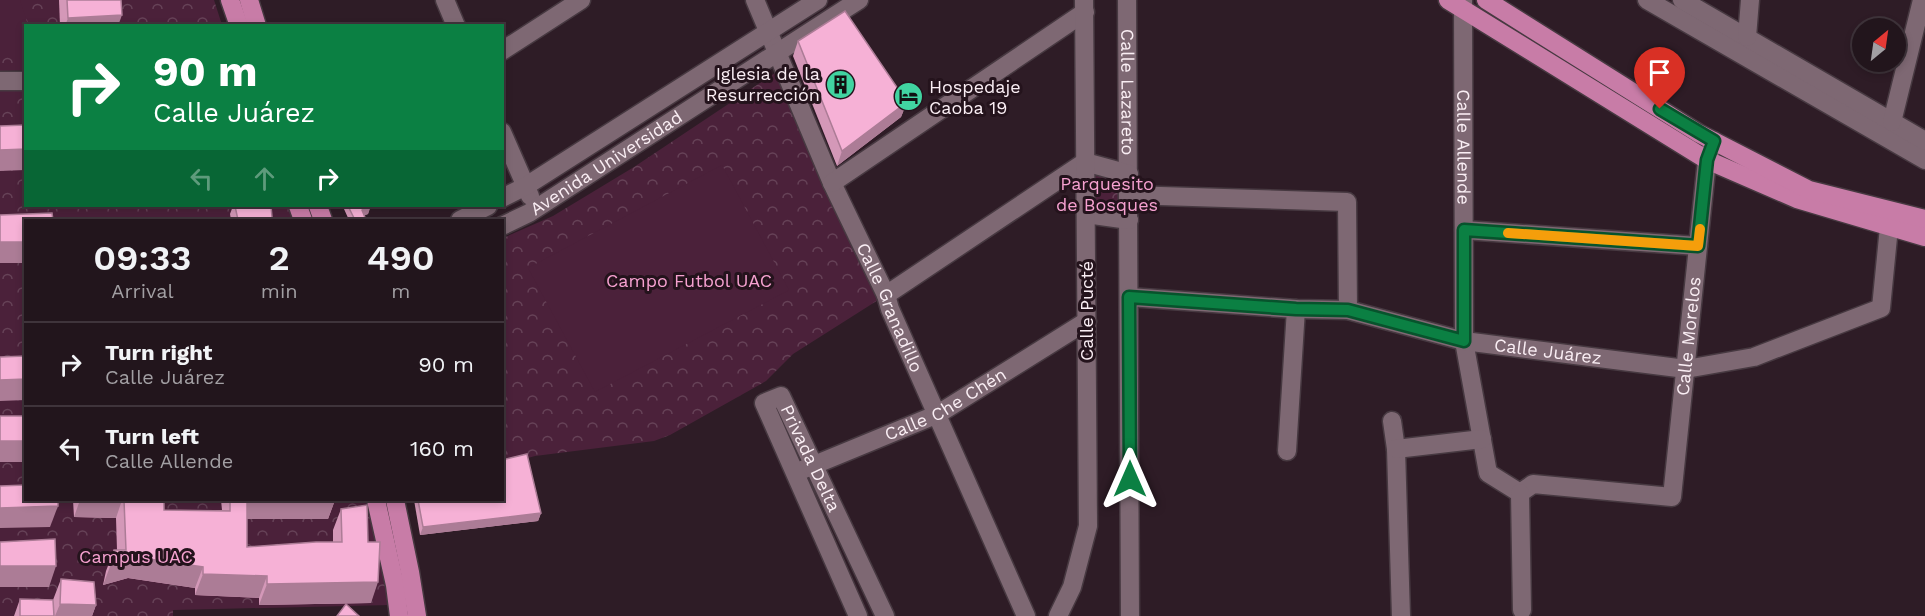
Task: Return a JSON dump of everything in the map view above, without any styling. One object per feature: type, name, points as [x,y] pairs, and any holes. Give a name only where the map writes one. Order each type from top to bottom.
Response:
[{"type":"main road","points":[[230,0],[238,24]]},
{"type":"main road","points":[[249,0],[256,24]]},
{"type":"main road","points":[[1448,0],[1464,5],[1707,160],[1797,199],[1925,237]]},
{"type":"main road","points":[[1486,0],[1714,141],[1809,190],[1925,219]]},
{"type":"main road","points":[[376,501],[399,616]]},
{"type":"main road","points":[[395,501],[417,616]]},
{"type":"street","points":[[445,0],[455,24]]},
{"type":"street","points":[[504,50],[581,0]]},
{"type":"street","name":"Calle Granadillo","points":[[755,0],[770,31],[777,54],[832,183],[886,295],[890,309],[1026,616]]},
{"type":"street","name":"Avenida Universidad","points":[[504,197],[525,186],[818,0]]},
{"type":"street","name":"Avenida Universidad","points":[[504,225],[535,209],[859,0]]},
{"type":"street","name":"Calle Lazareto","points":[[1127,0],[1130,616]]},
{"type":"street","points":[[1647,0],[1925,160]]},
{"type":"street","points":[[1682,0],[1925,141]]},
{"type":"street","points":[[1747,37],[1750,0]]},
{"type":"street","points":[[1892,122],[1922,0]]},
{"type":"street","name":"Calle Allende","points":[[1464,5],[1464,341],[1488,473],[1520,492]]},
{"type":"street","points":[[832,183],[1084,6]]},
{"type":"street","name":"Calle Pucté","points":[[1058,616],[1072,586],[1088,526],[1084,6]]},
{"type":"street","points":[[0,81],[24,81]]},
{"type":"street","points":[[504,137],[535,209]]},
{"type":"street","name":"Calle Morelos","points":[[1520,492],[1533,484],[1672,497],[1707,160],[1714,141]]},
{"type":"street","points":[[886,295],[1085,162],[1129,174]]},
{"type":"street","points":[[1129,195],[1347,202],[1348,310]]},
{"type":"street","points":[[462,219],[486,207]]},
{"type":"street","points":[[1086,214],[1129,220]]},
{"type":"street","name":"Calle Juárez","points":[[1129,297],[1296,309],[1348,310],[1464,341],[1686,369],[1754,357],[1881,309],[1889,227]]},
{"type":"street","points":[[1464,230],[1698,246]]},
{"type":"street","points":[[1287,451],[1296,309]]},
{"type":"street","name":"Calle Che Chén","points":[[795,473],[938,414],[1087,321]]},
{"type":"street","name":"Privada Delta","points":[[858,616],[764,403],[782,396],[885,616]]},
{"type":"street","points":[[1392,422],[1396,450],[1401,616]]},
{"type":"street","points":[[1396,450],[1482,439]]},
{"type":"street","points":[[1520,492],[1522,610]]},
{"type":"street","points":[[830,553],[850,542]]},
{"type":"street","points":[[842,579],[860,563]]},
{"type":"green space","points":[[0,0],[214,0],[222,24],[24,24],[24,70],[0,71]]},
{"type":"green space","points":[[0,0],[20,0],[28,24],[24,24],[24,55],[0,55]]},
{"type":"green space","name":"Campo Futbol UAC","points":[[775,73],[886,295],[793,354],[766,381],[670,435],[654,441],[535,456],[504,465],[504,238],[553,216],[634,167]]},
{"type":"green space","name":"Campus UAC","points":[[24,80],[24,207],[301,207],[306,219],[24,219],[24,501],[368,501],[389,605],[173,610],[173,616],[0,616],[0,81]]},
{"type":"green space","name":"Parquesito de Bosques","points":[[1088,164],[1126,176],[1127,217],[1088,213]]},
{"type":"green space","points":[[722,165],[789,290],[595,392],[528,268]]},
{"type":"building","points":[[67,0],[121,0],[122,15],[68,18]]},
{"type":"building","name":"Iglesia de la Resurrección","points":[[845,11],[907,102],[842,151],[798,41]]},
{"type":"building","points":[[24,125],[24,149],[0,150],[0,126]]},
{"type":"building","points":[[235,207],[271,207],[273,219],[238,219]]},
{"type":"building","points":[[348,207],[368,207],[362,210],[366,219],[354,219]]},
{"type":"building","points":[[52,213],[53,219],[24,219],[24,242],[0,242],[0,215]]},
{"type":"building","points":[[24,356],[24,379],[0,380],[0,357]]},
{"type":"building","points":[[0,416],[24,416],[24,441],[0,441]]},
{"type":"building","points":[[527,454],[541,513],[423,527],[418,501],[504,501],[504,460]]},
{"type":"building","points":[[24,485],[24,501],[58,501],[58,506],[0,508],[0,486]]},
{"type":"building","points":[[124,501],[164,501],[164,510],[230,511],[230,501],[247,501],[247,547],[342,542],[341,509],[367,505],[368,542],[380,542],[378,582],[267,584],[267,576],[203,574],[203,567],[135,557],[111,564],[114,550],[126,550]]},
{"type":"building","points":[[55,539],[56,566],[0,566],[0,542]]},
{"type":"building","points":[[61,579],[94,582],[96,605],[60,604]]},
{"type":"building","points":[[20,599],[53,600],[54,616],[20,616]]},
{"type":"building","points":[[346,604],[359,616],[337,616]]},
{"type":"slow traffic","points":[[1508,233],[1698,246],[1700,229]]},
{"type":"place","name":"Iglesia de la Resurrección","points":[[841,84]]},
{"type":"place","name":"Hospedaje Caoba 19","points":[[908,97]]},
{"type":"route","points":[[1130,479],[1129,297],[1296,309],[1348,310],[1464,341],[1464,230],[1698,246],[1707,160],[1714,141],[1660,109]]}]
